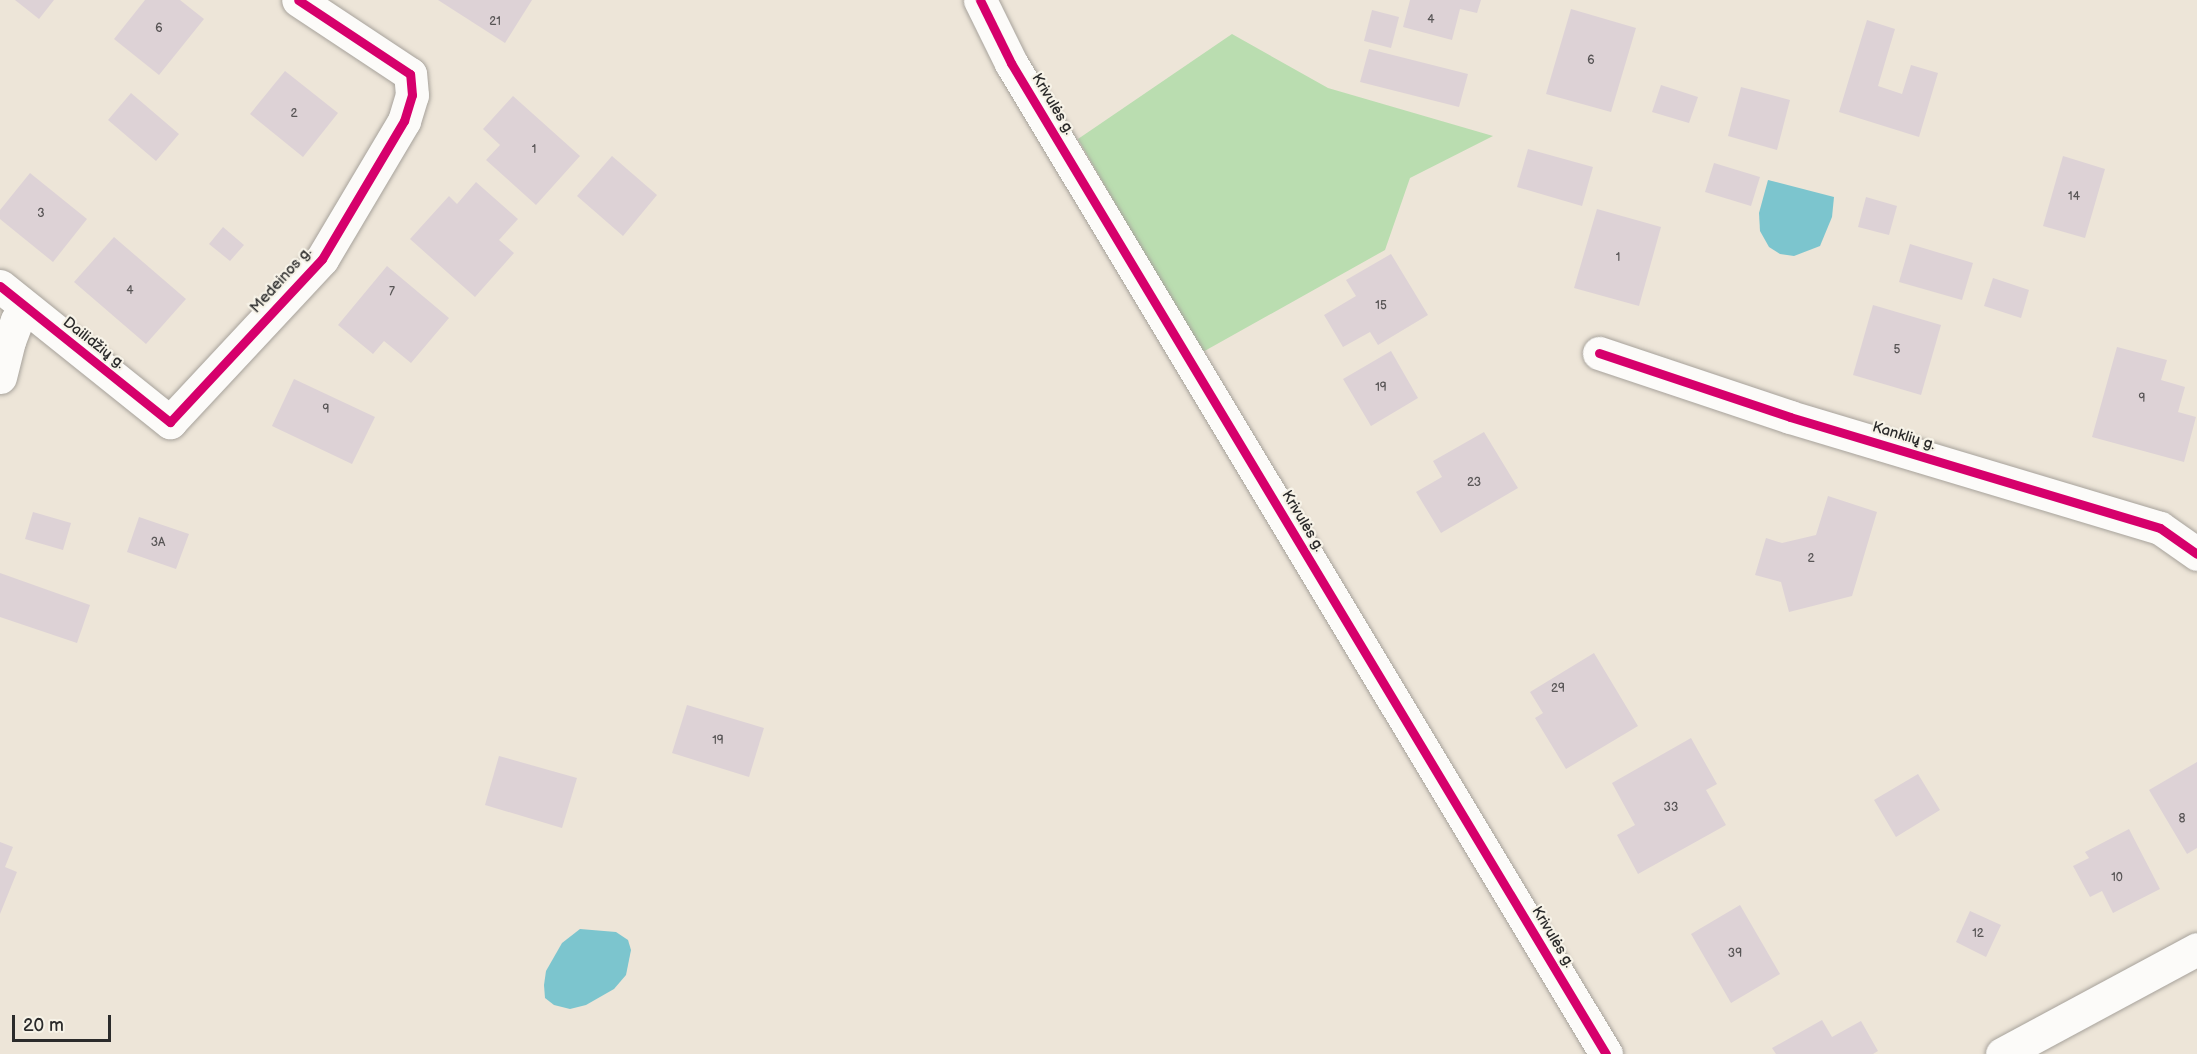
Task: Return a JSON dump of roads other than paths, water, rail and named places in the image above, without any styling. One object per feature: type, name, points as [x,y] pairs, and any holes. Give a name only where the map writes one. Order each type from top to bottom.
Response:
[{"type":"street","name":"Medeinos g.","points":[[170,423],[322,259],[404,121],[412,95],[410,74],[298,0]]},
{"type":"street","name":"Krivulės g.","points":[[980,0],[1011,63],[1606,1054]]},
{"type":"street","name":"Dailidžių g.","points":[[0,286],[170,423]]},
{"type":"street","points":[[0,377],[9,341],[17,320],[26,308]]},
{"type":"street","name":"Kanklių g.","points":[[1599,353],[1790,417],[2160,528],[2197,554]]},
{"type":"street","points":[[2002,1054],[2197,949]]},
{"type":"water","points":[[1768,180],[1834,197],[1832,217],[1820,246],[1794,256],[1780,254],[1769,247],[1760,231],[1759,213]]},
{"type":"water","points":[[580,929],[616,932],[628,940],[631,950],[626,975],[614,989],[586,1005],[570,1009],[554,1005],[545,998],[544,985],[546,971],[562,943]]}]
